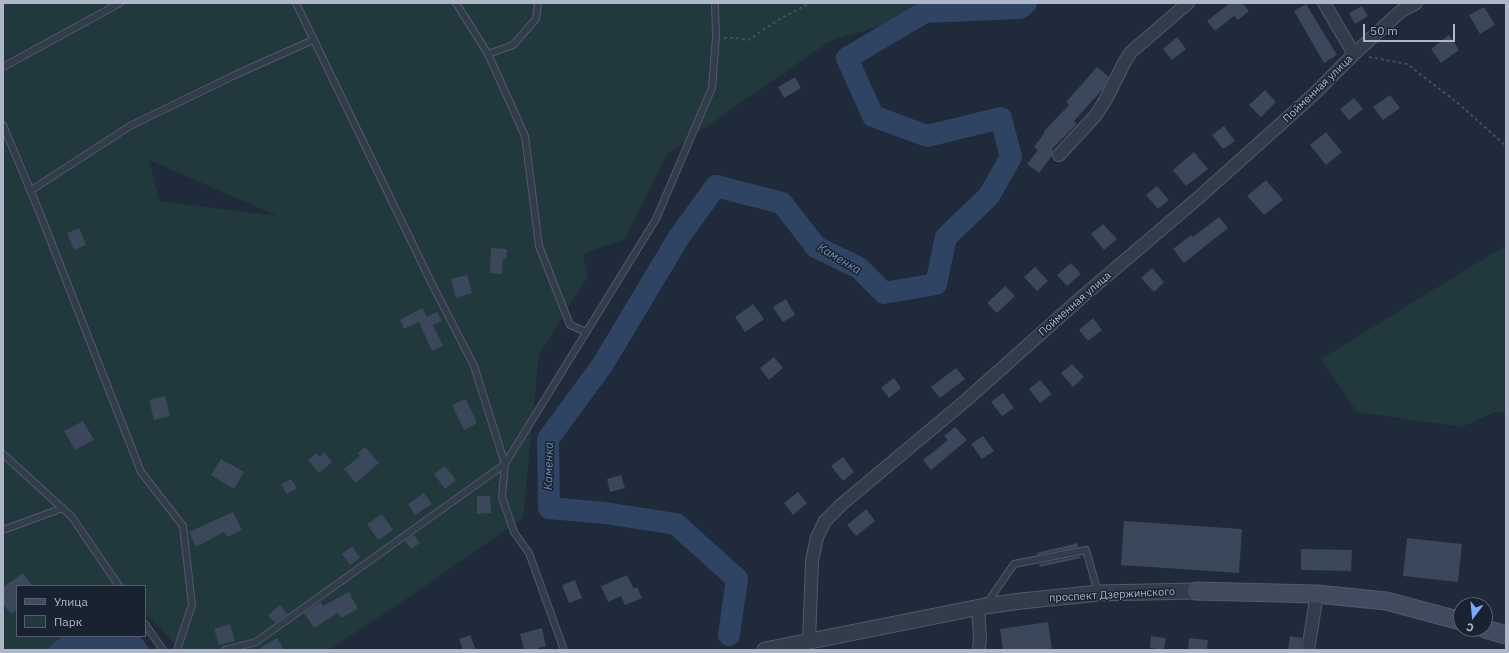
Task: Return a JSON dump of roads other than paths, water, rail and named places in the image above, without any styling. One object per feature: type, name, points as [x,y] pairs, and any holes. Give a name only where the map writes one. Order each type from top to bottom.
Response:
[{"type":"main road","name":"проспект Дзержинского","points":[[1196,591],[1318,594],[1386,601],[1453,619]]},
{"type":"main road","points":[[1493,631],[1506,635]]},
{"type":"street","points":[[1059,155],[1096,115],[1131,52],[1188,3]]},
{"type":"street","points":[[1324,3],[1354,54]]},
{"type":"street","name":"Пойменная улица","points":[[809,641],[812,560],[817,537],[824,521],[842,504],[964,402],[1197,199],[1313,95],[1354,54],[1401,11],[1416,3]]},
{"type":"street","name":"проспект Дзержинского","points":[[772,649],[981,607],[1021,601],[1099,594],[1196,591]]},
{"type":"street","points":[[1308,650],[1318,594]]},
{"type":"street","points":[[979,650],[981,607]]},
{"type":"lane","points":[[3,67],[120,3]]},
{"type":"lane","points":[[296,3],[431,282],[474,366],[505,464],[502,497],[514,532],[529,554],[564,650]]},
{"type":"lane","points":[[456,3],[488,54],[525,136],[539,246],[570,325],[586,332]]},
{"type":"lane","points":[[488,54],[513,45],[536,19],[538,3]]},
{"type":"lane","points":[[225,650],[256,642],[505,464],[656,219],[712,88],[716,37],[715,3]]},
{"type":"lane","points":[[30,191],[130,126],[237,74],[313,40]]},
{"type":"lane","points":[[3,125],[141,472],[183,526],[192,605],[177,650]]},
{"type":"lane","points":[[3,454],[72,518],[118,585]]},
{"type":"lane","points":[[3,530],[62,508]]},
{"type":"lane","points":[[981,607],[1014,564],[1086,550],[1099,594]]},
{"type":"lane","points":[[146,625],[163,650]]},
{"type":"water","points":[[62,637],[141,637],[150,650],[50,650],[49,647]]},
{"type":"waterway","name":"Каменка","points":[[729,635],[737,579],[676,524],[605,513],[549,508],[548,439],[603,364],[679,237],[716,186],[782,203],[816,247],[859,268],[884,293],[936,284],[946,237],[989,196],[1011,157],[1001,118],[927,136],[873,116],[847,58],[925,12],[1020,8],[1026,3]]}]
